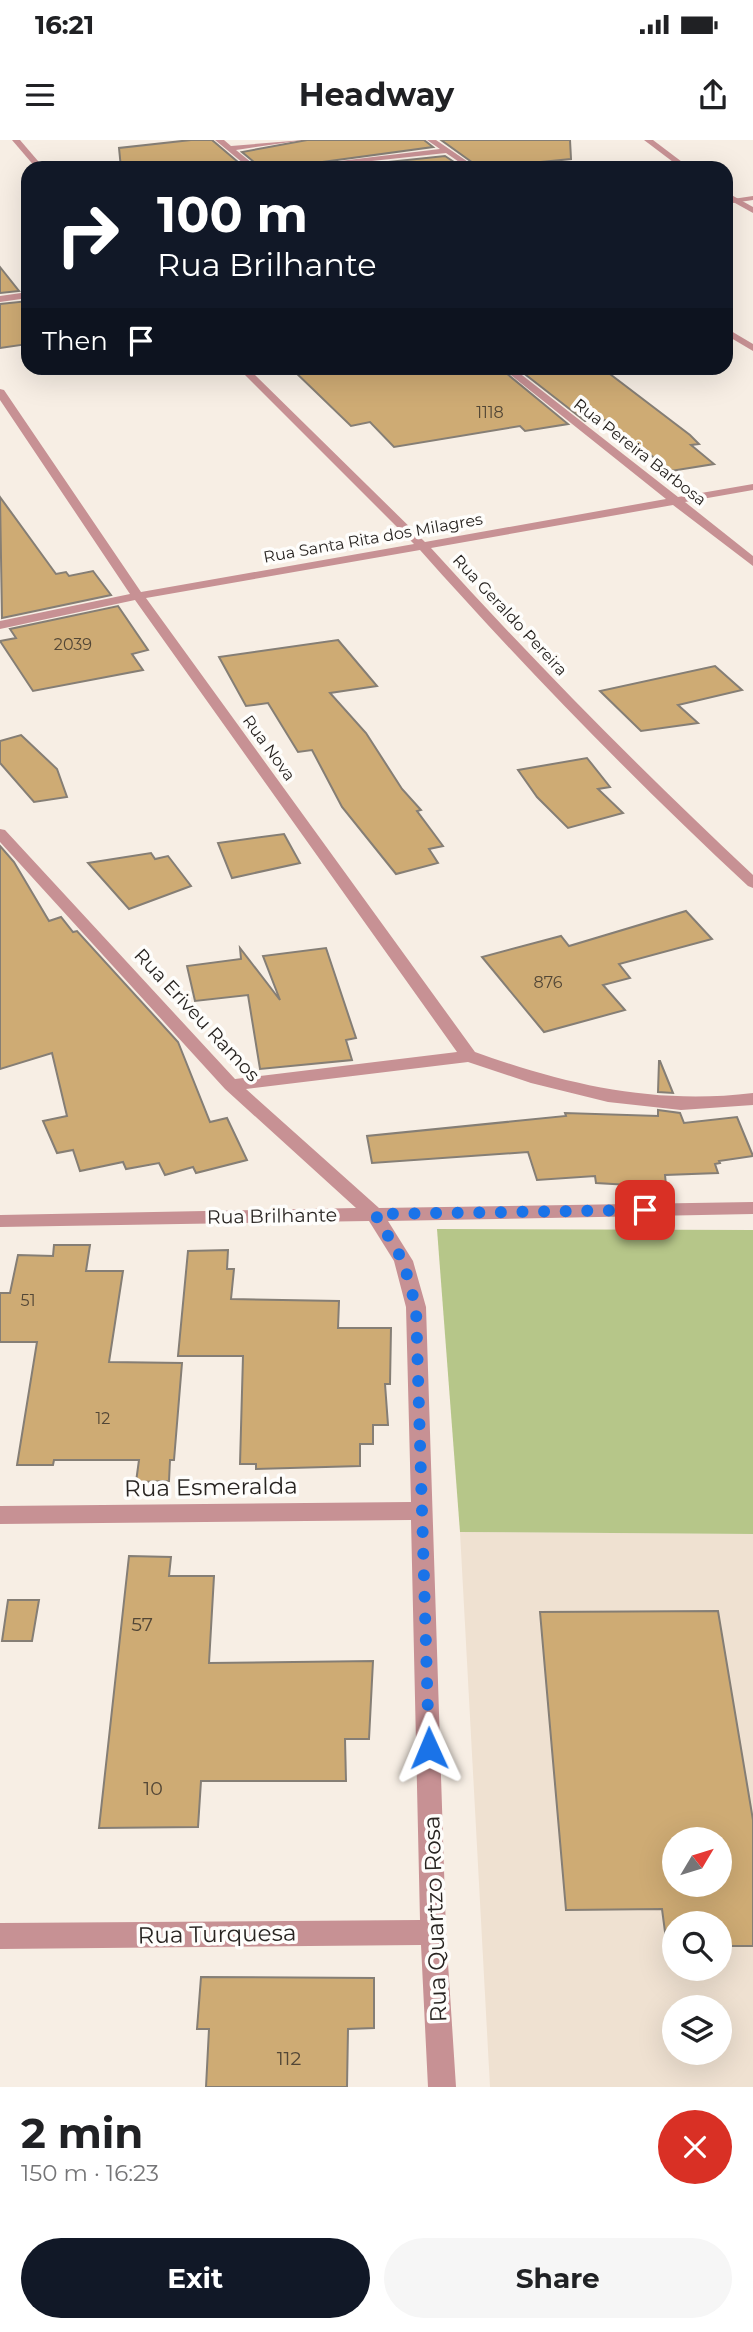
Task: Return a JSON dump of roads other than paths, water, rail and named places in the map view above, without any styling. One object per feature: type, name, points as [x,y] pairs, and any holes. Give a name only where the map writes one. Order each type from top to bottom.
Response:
[{"type":"street","points":[[16,140],[34,161]]},
{"type":"street","points":[[219,140],[245,161]]},
{"type":"street","points":[[229,148],[300,140]]},
{"type":"street","points":[[431,140],[462,161]]},
{"type":"street","points":[[648,140],[676,161]]},
{"type":"street","points":[[352,161],[447,151]]},
{"type":"street","points":[[733,201],[753,198]]},
{"type":"street","points":[[733,202],[753,211]]},
{"type":"street","points":[[0,299],[21,296]]},
{"type":"street","points":[[733,335],[753,348]]},
{"type":"street","name":"Rua Geraldo Pereira","points":[[250,375],[422,545],[519,653],[662,798],[753,883]]},
{"type":"street","name":"Rua Pereira Barbosa","points":[[515,375],[753,562]]},
{"type":"street","name":"Rua Nova","points":[[0,392],[138,596],[469,1056]]},
{"type":"street","name":"Rua Santa Rita dos Milagres","points":[[0,625],[138,596],[753,487]]},
{"type":"street","name":"Rua Eriveu Ramos","points":[[0,833],[231,1085],[375,1214]]},
{"type":"street","points":[[231,1085],[469,1056],[544,1082],[597,1095],[660,1102],[753,1099]]},
{"type":"street","name":"Rua Brilhante","points":[[0,1221],[753,1208]]},
{"type":"street","name":"Rua Quartzo Rosa","points":[[375,1214],[403,1261],[416,1307],[433,1932],[442,2087]]},
{"type":"street","name":"Rua Esmeralda","points":[[0,1515],[423,1511]]},
{"type":"street","name":"Rua Turquesa","points":[[0,1936],[433,1932]]}]
